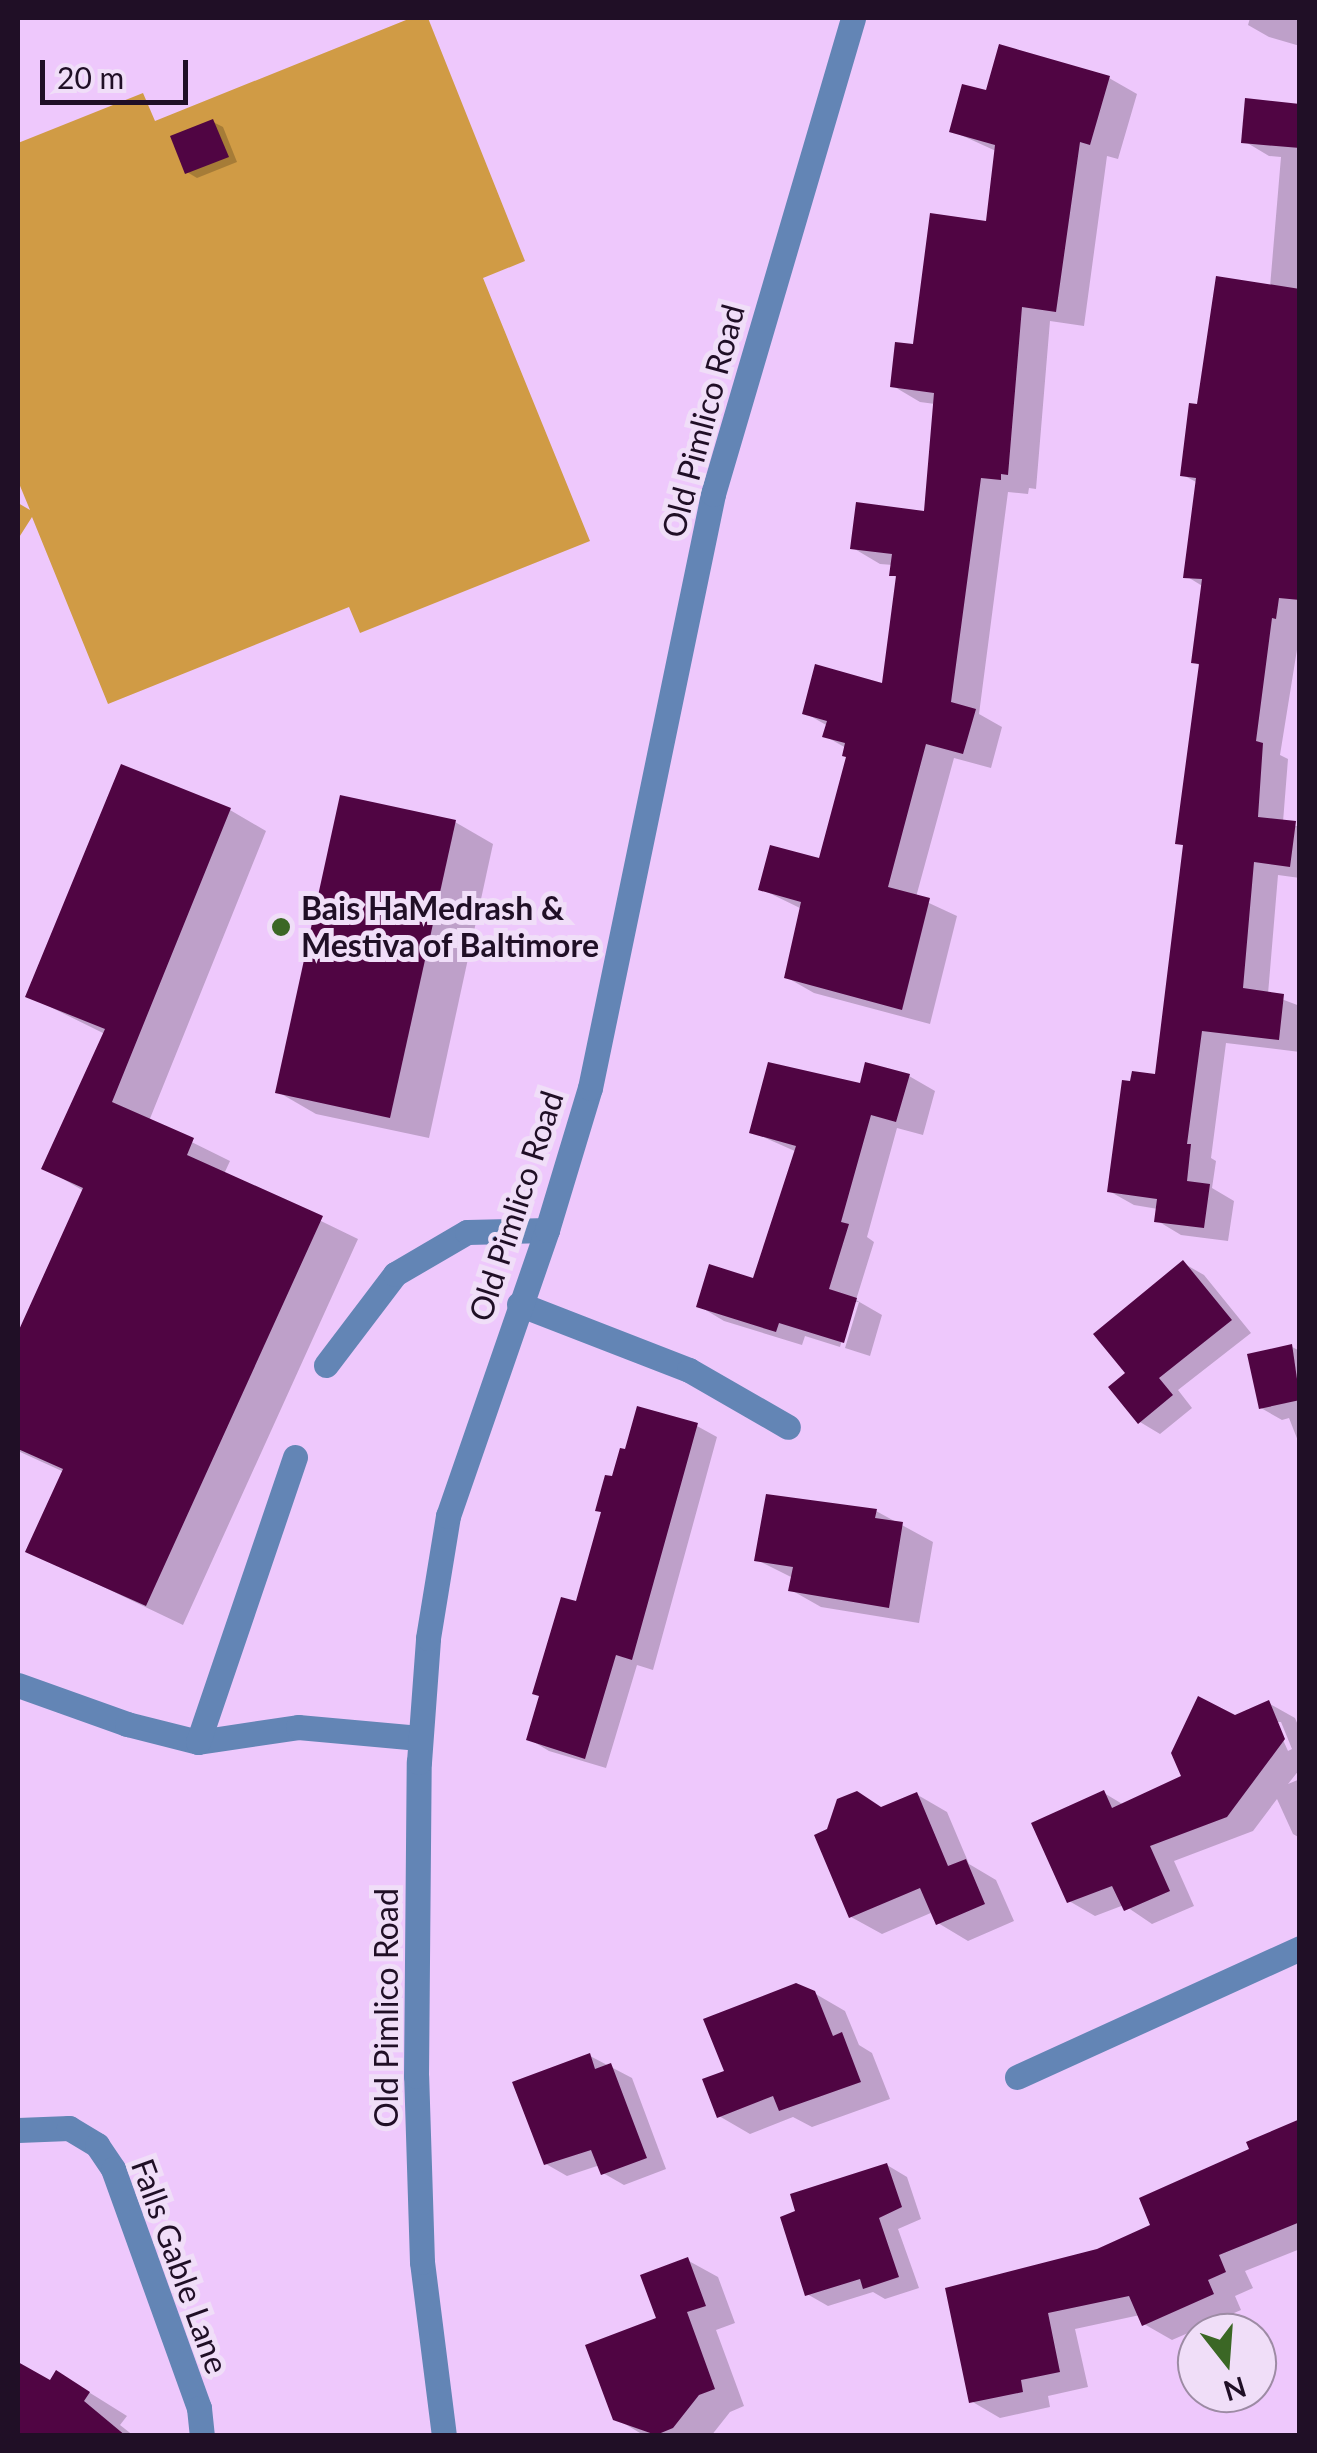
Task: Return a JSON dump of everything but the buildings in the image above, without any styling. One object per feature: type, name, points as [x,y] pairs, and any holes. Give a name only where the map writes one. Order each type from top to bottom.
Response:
[{"type":"street","name":"Old Pimlico Road","points":[[444,2436],[422,2244],[416,2076],[420,1738],[428,1638],[448,1516],[547,1230],[590,1088],[713,494],[853,18]]},
{"type":"street","points":[[326,1365],[395,1274],[466,1232],[547,1230]]},
{"type":"street","points":[[520,1304],[689,1370],[788,1427]]},
{"type":"street","points":[[198,1742],[295,1456]]},
{"type":"street","points":[[18,1685],[128,1724],[198,1742],[298,1727],[420,1738]]},
{"type":"street","points":[[1017,2077],[1300,1948]]},
{"type":"street","name":"Falls Gable Lane","points":[[18,2130],[69,2128],[98,2144],[113,2169],[199,2408],[202,2436]]},
{"type":"shaded area","points":[[411,18],[428,18],[525,261],[483,278],[590,541],[360,633],[349,607],[108,704],[32,517],[18,539],[18,503],[30,510],[18,481],[18,143],[143,93],[155,121]]},
{"type":"place","name":"Bais HaMedrash & Mestiva of Baltimore","points":[[281,927]]}]
